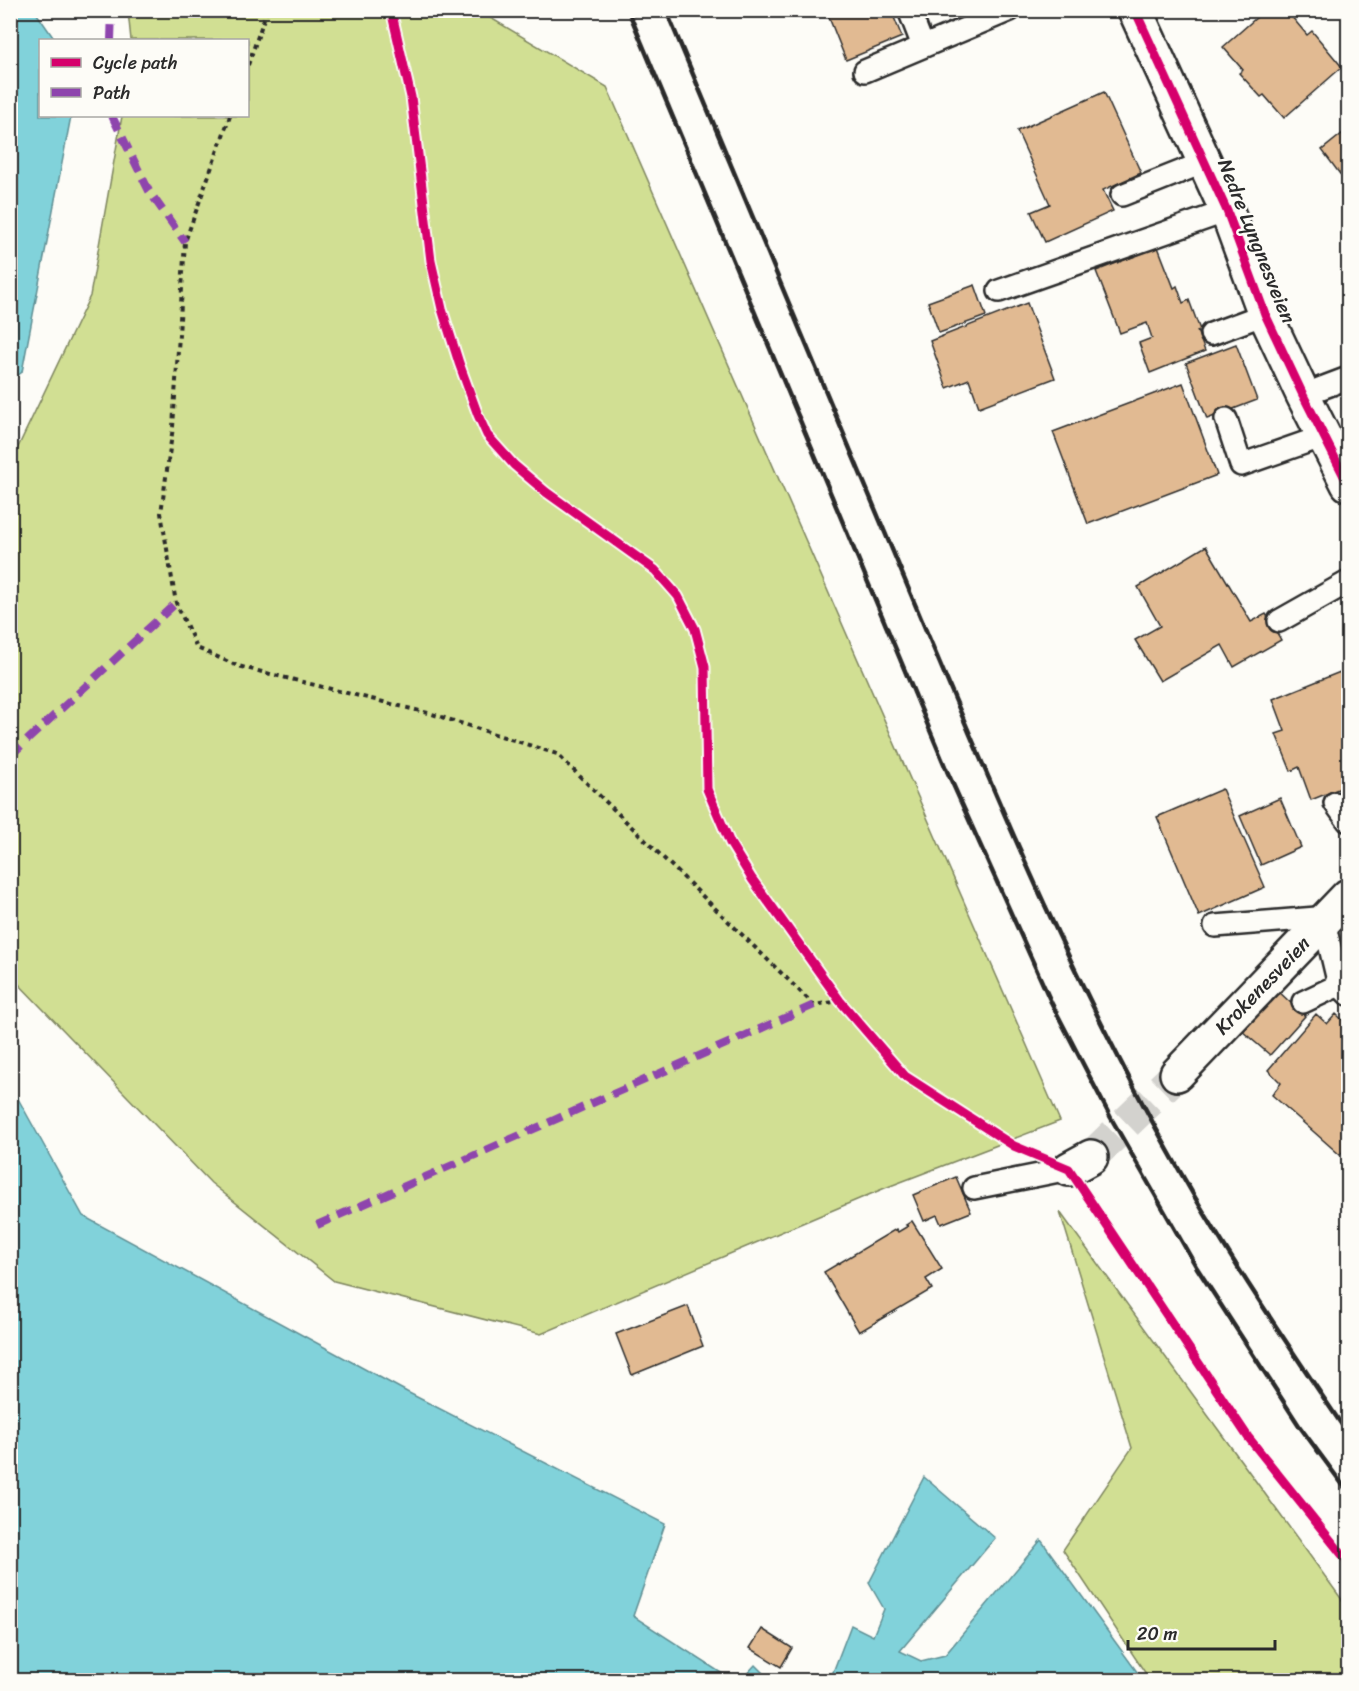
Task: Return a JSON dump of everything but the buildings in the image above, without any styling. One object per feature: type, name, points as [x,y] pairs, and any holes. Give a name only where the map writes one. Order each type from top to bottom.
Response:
[{"type":"street","name":"Nedre Lyngnesveien","points":[[1135,10],[1227,211],[1265,314],[1348,484]]},
{"type":"street","name":"Krokenesveien","points":[[1177,1074],[1334,912]]},
{"type":"lane","points":[[909,10],[923,46]]},
{"type":"lane","points":[[865,71],[1010,10]]},
{"type":"lane","points":[[1122,195],[1205,162]]},
{"type":"lane","points":[[999,291],[1227,211]]},
{"type":"lane","points":[[1211,334],[1265,314]]},
{"type":"lane","points":[[1303,395],[1348,378]]},
{"type":"lane","points":[[1226,419],[1241,465],[1324,436]]},
{"type":"lane","points":[[1279,621],[1348,582]]},
{"type":"lane","points":[[1335,802],[1348,821]]},
{"type":"lane","points":[[1215,926],[1334,912],[1344,990],[1303,1002]]},
{"type":"lane","points":[[974,1188],[1080,1163]]},
{"type":"path","points":[[249,62],[267,10]]},
{"type":"path","points":[[230,117],[185,242],[173,428],[160,513],[176,603],[196,648],[238,666],[432,714],[557,754],[814,1005],[840,1001]]},
{"type":"path","points":[[833,991],[847,1009]]},
{"type":"green space","points":[[128,11],[479,11],[607,87],[1060,1121],[885,1188],[541,1334],[334,1281],[211,1183],[11,976],[11,462],[90,296],[122,117],[249,117],[249,39],[131,39]]},
{"type":"green space","points":[[1060,1212],[1348,1608],[1348,1680],[1150,1680],[1063,1550],[1132,1448]]},
{"type":"water","points":[[11,10],[35,11],[54,39],[39,39],[39,117],[71,117],[22,372],[11,381]]},
{"type":"water","points":[[11,1086],[83,1216],[407,1392],[665,1524],[633,1616],[732,1680],[11,1680]]},
{"type":"water","points":[[924,1477],[995,1538],[900,1651],[921,1661],[945,1655],[1041,1540],[1143,1680],[830,1680],[851,1625],[873,1636],[884,1609],[869,1583]]},
{"type":"water","points":[[755,1665],[770,1680],[741,1680]]},
{"type":"tunnel","points":[[1091,1157],[1177,1074]]},
{"type":"railway","points":[[628,10],[947,771],[1051,1002],[1111,1118],[1197,1268],[1300,1427],[1348,1492]]},
{"type":"railway","points":[[666,10],[976,749],[1078,975],[1114,1049],[1211,1225],[1348,1434]]},
{"type":"marked path","points":[[111,39],[112,10]]},
{"type":"marked path","points":[[112,117],[149,191],[185,242]]},
{"type":"marked path","points":[[10,756],[176,603]]},
{"type":"marked path","points":[[317,1225],[814,1005]]},
{"type":"cycle path","points":[[391,10],[411,97],[431,261],[442,309],[478,415],[487,435],[514,465],[546,492],[655,570],[678,596],[695,629],[705,667],[707,789],[730,843],[752,879],[840,1001],[905,1076],[1014,1146],[1069,1169],[1248,1437],[1348,1562]]},
{"type":"cycle path","points":[[1135,10],[1227,211],[1265,314],[1348,484]]}]
